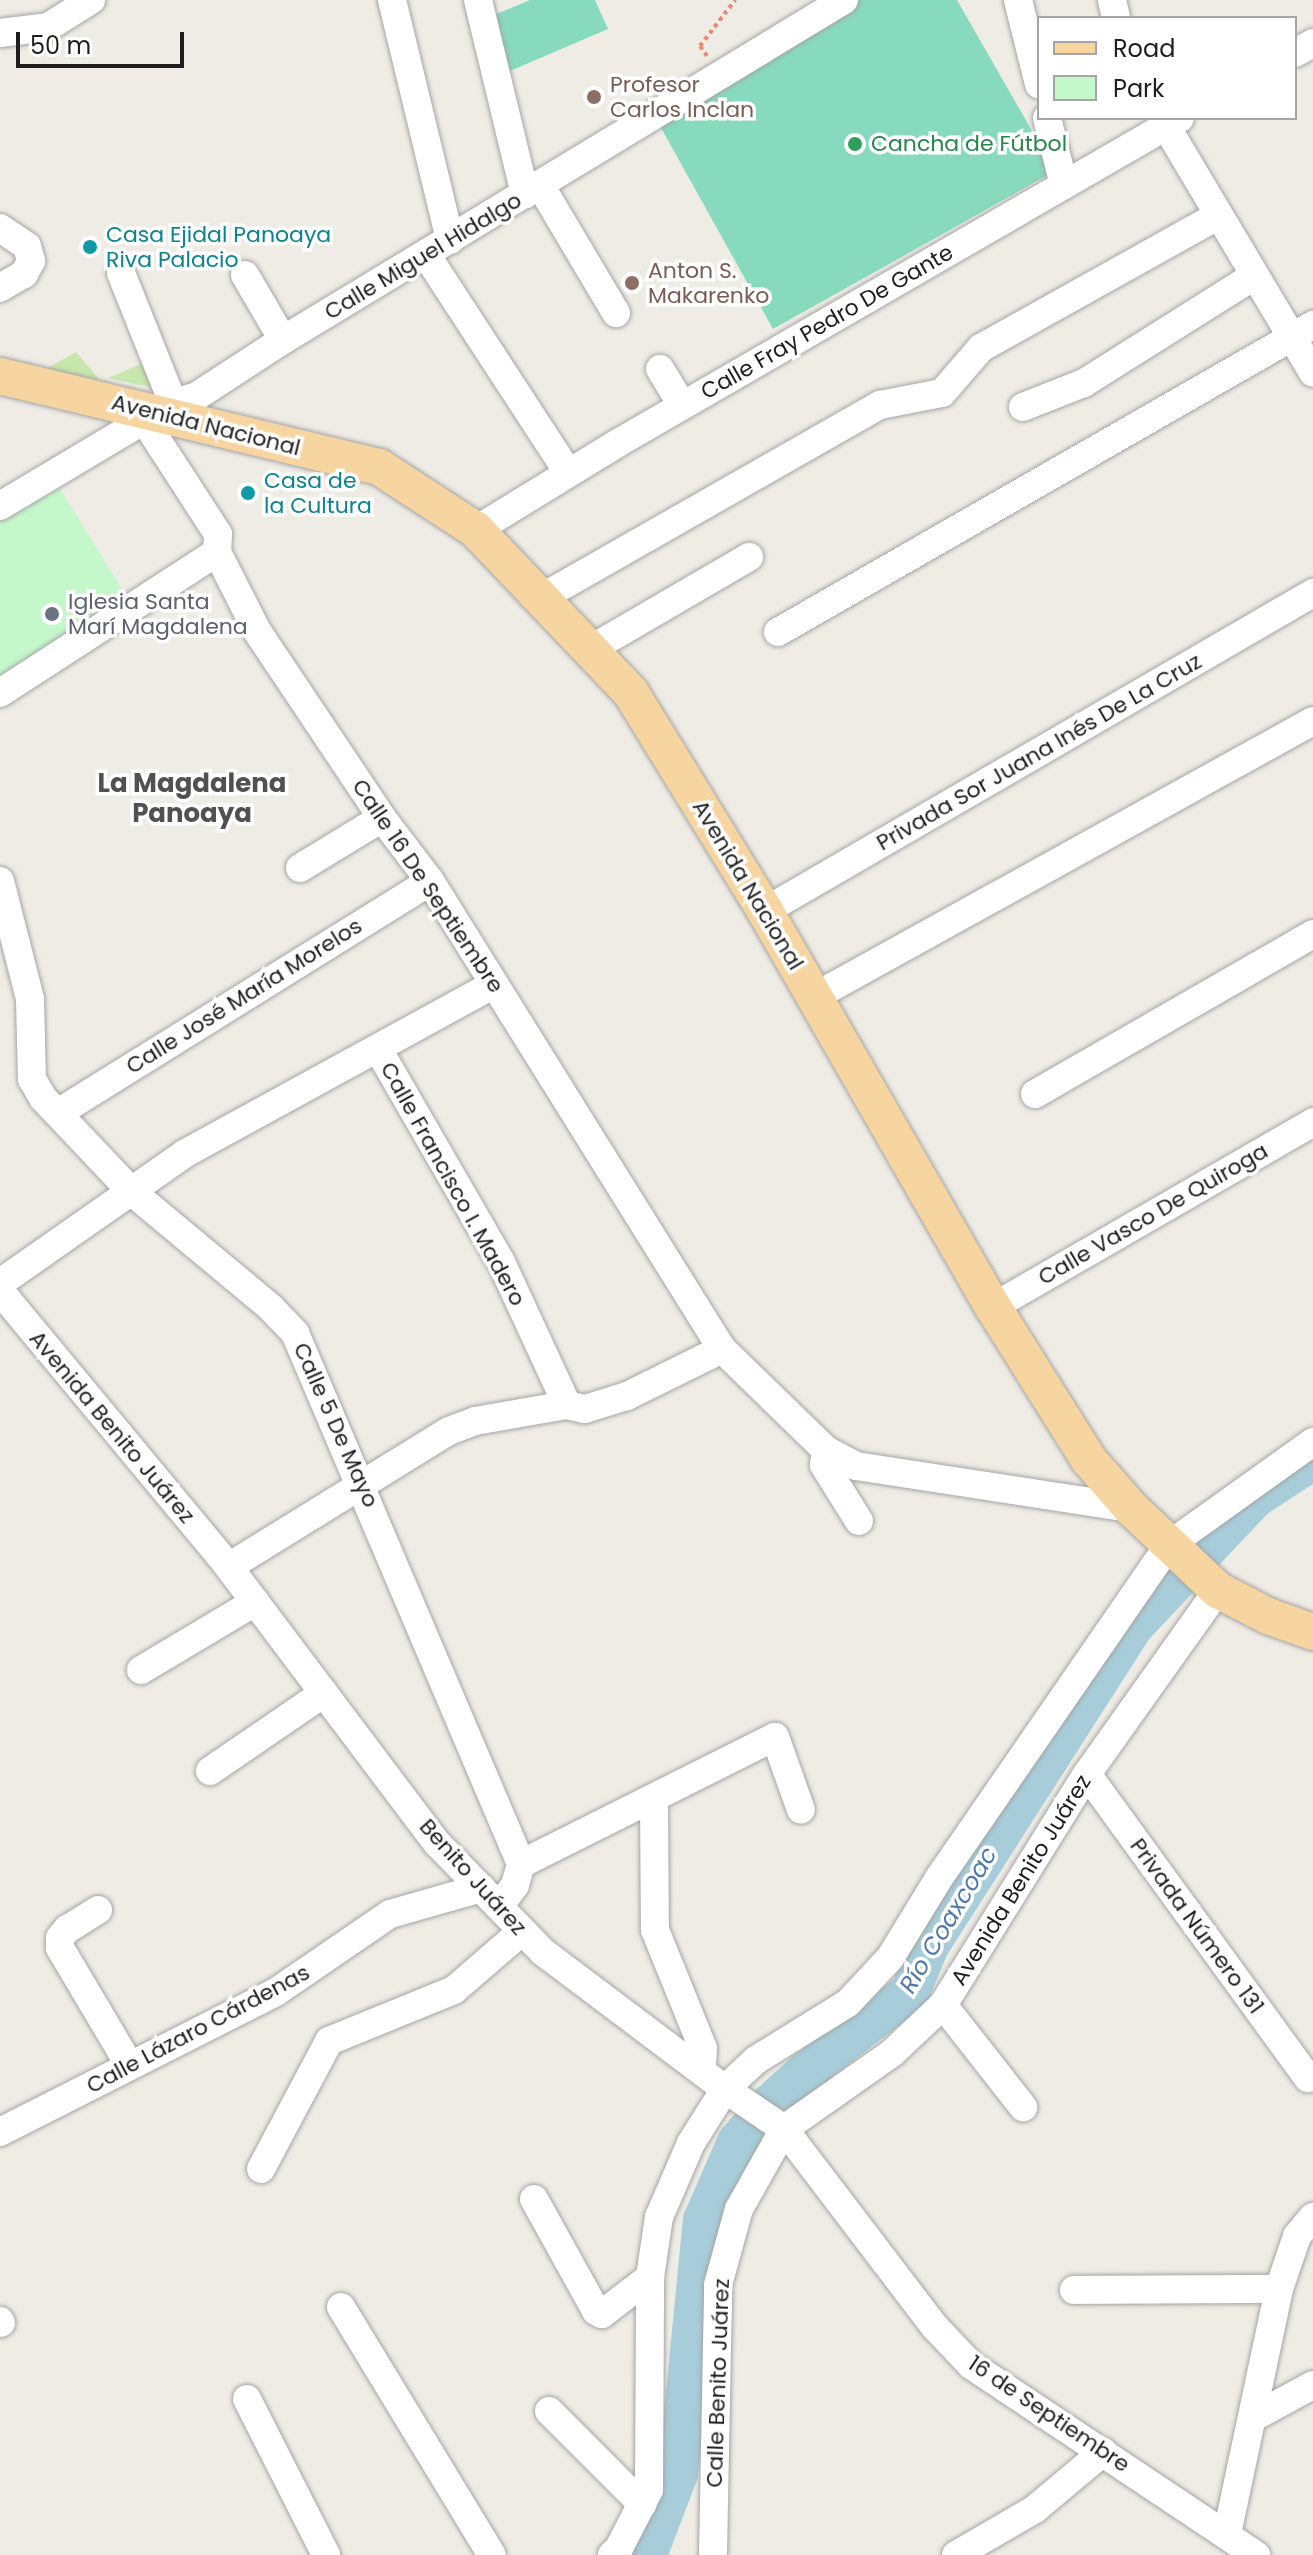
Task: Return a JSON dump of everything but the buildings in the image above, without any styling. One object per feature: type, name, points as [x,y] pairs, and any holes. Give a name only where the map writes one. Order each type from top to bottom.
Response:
[{"type":"main road","name":"Avenida Nacional","points":[[0,376],[379,467],[476,530],[631,693],[765,911],[993,1307],[1089,1460],[1131,1508],[1213,1586],[1268,1616],[1313,1632]]},
{"type":"street","points":[[0,33],[48,27],[91,0]]},
{"type":"street","points":[[392,0],[450,240]]},
{"type":"street","points":[[478,0],[532,189],[616,313]]},
{"type":"street","name":"Calle Miguel Hidalgo","points":[[0,506],[158,412],[197,396],[283,340],[427,256],[619,131],[844,0]]},
{"type":"street","points":[[1018,0],[1037,76]]},
{"type":"street","points":[[1048,120],[1064,185]]},
{"type":"street","points":[[1157,125],[1254,276],[1302,331],[1313,373]]},
{"type":"street","name":"Calle Fray Pedro De Gante","points":[[476,530],[682,405],[1064,185],[1157,125]]},
{"type":"street","points":[[543,597],[880,405],[942,393],[981,348],[1217,216]]},
{"type":"street","points":[[0,228],[27,246],[31,261],[24,274],[0,288]]},
{"type":"street","points":[[427,256],[568,472]]},
{"type":"street","name":"Calle 16 De Septiembre","points":[[121,273],[158,412],[218,534],[217,552],[257,631],[382,818],[430,881],[722,1349]]},
{"type":"street","points":[[245,275],[283,340]]},
{"type":"street","points":[[1023,407],[1084,383],[1254,276]]},
{"type":"street","points":[[778,632],[1302,331]]},
{"type":"street","points":[[660,369],[682,405]]},
{"type":"street","points":[[0,693],[217,552]]},
{"type":"street","points":[[591,649],[749,557]]},
{"type":"street","name":"Privada Sor Juana Inés De La Cruz","points":[[765,911],[1313,593]]},
{"type":"street","points":[[814,997],[1313,721]]},
{"type":"street","points":[[300,868],[382,818]]},
{"type":"street","name":"Calle 5 De Mayo","points":[[0,881],[30,999],[32,1079],[43,1098],[132,1192],[271,1308],[295,1333],[363,1485],[521,1864]]},
{"type":"street","name":"Calle José María Morelos","points":[[58,1113],[430,881]]},
{"type":"street","points":[[1035,1094],[1313,934]]},
{"type":"street","points":[[0,1283],[184,1154],[494,984]]},
{"type":"street","name":"Calle Francisco I. Madero","points":[[378,1049],[501,1262],[567,1405]]},
{"type":"street","name":"Calle Vasco De Quiroga","points":[[993,1307],[1313,1122]]},
{"type":"street","name":"Avenida Benito Juárez","points":[[0,1291],[225,1562]]},
{"type":"street","points":[[225,1562],[235,1563],[449,1431],[475,1421],[567,1405],[585,1409],[627,1396],[722,1349],[826,1450],[856,1466],[1131,1508]]},
{"type":"street","points":[[612,2555],[619,2548],[649,2490],[650,2277],[659,2217],[691,2143],[735,2096],[756,2060],[848,2003],[890,1958],[939,1878],[1175,1550],[1313,1442]]},
{"type":"street","points":[[826,1450],[824,1465],[859,1521]]},
{"type":"street","name":"Benito Juárez","points":[[225,1562],[437,1843],[522,1931],[543,1952],[735,2096],[777,2123]]},
{"type":"street","name":"Avenida Benito Juárez","points":[[777,2123],[892,2053],[943,2005],[1087,1774],[1213,1586]]},
{"type":"street","points":[[141,1670],[255,1602]]},
{"type":"street","points":[[210,1771],[324,1693]]},
{"type":"street","points":[[490,1897],[515,1885],[521,1864],[775,1737],[801,1810]]},
{"type":"street","name":"Privada Número 131","points":[[1087,1774],[1308,2078]]},
{"type":"street","points":[[654,1798],[655,1930],[703,2048],[702,2069]]},
{"type":"street","name":"Calle Lázaro Cárdenas","points":[[0,2132],[276,1992],[390,1914],[490,1897]]},
{"type":"street","points":[[98,1910],[60,1938],[60,1948],[130,2066]]},
{"type":"street","points":[[261,2169],[329,2041],[454,1990],[522,1931]]},
{"type":"street","points":[[943,2005],[1023,2107]]},
{"type":"street","name":"16 de Septiembre","points":[[777,2123],[935,2327],[971,2365],[1256,2555]]},
{"type":"street","name":"Calle Benito Juárez","points":[[713,2555],[718,2285],[739,2209],[777,2123]]},
{"type":"street","points":[[534,2199],[596,2311],[602,2314],[650,2277]]},
{"type":"street","points":[[1227,2534],[1279,2289],[1297,2236],[1313,2217]]},
{"type":"street","points":[[1074,2290],[1279,2289]]},
{"type":"street","points":[[341,2307],[492,2555]]},
{"type":"street","points":[[1254,2417],[1313,2385]]},
{"type":"street","points":[[247,2399],[326,2555]]},
{"type":"street","points":[[549,2411],[642,2504]]},
{"type":"street","points":[[956,2555],[1035,2509],[1103,2452]]},
{"type":"path","points":[[709,60],[700,46],[735,0]]},
{"type":"green space","points":[[530,0],[595,0],[608,29],[510,71],[487,18]]},
{"type":"green space","name":"Cancha de Fútbol","points":[[850,0],[957,0],[1055,171],[773,329],[655,117]]},
{"type":"green space","points":[[76,352],[100,380],[46,369]]},
{"type":"green space","points":[[155,358],[168,391],[108,378]]},
{"type":"green space","points":[[56,482],[133,607],[0,689],[0,516]]},
{"type":"waterway","name":"Río Coaxcoac","points":[[647,2555],[678,2474],[703,2220],[737,2142],[770,2104],[804,2073],[910,1992],[929,1946],[1132,1628],[1255,1498],[1313,1460]]},
{"type":"place","name":"Profesor Carlos Inclan","points":[[594,97]]},
{"type":"place","name":"Cancha de Fútbol","points":[[855,144]]},
{"type":"place","name":"Casa Ejidal Panoaya Riva Palacio","points":[[90,247]]},
{"type":"place","name":"Anton S. Makarenko","points":[[632,283]]},
{"type":"place","name":"Casa de la Cultura","points":[[248,493]]},
{"type":"place","name":"Iglesia Santa Marí Magdalena","points":[[52,614]]},
{"type":"district","name":"La Magdalena Panoaya","points":[[192,799]]}]
